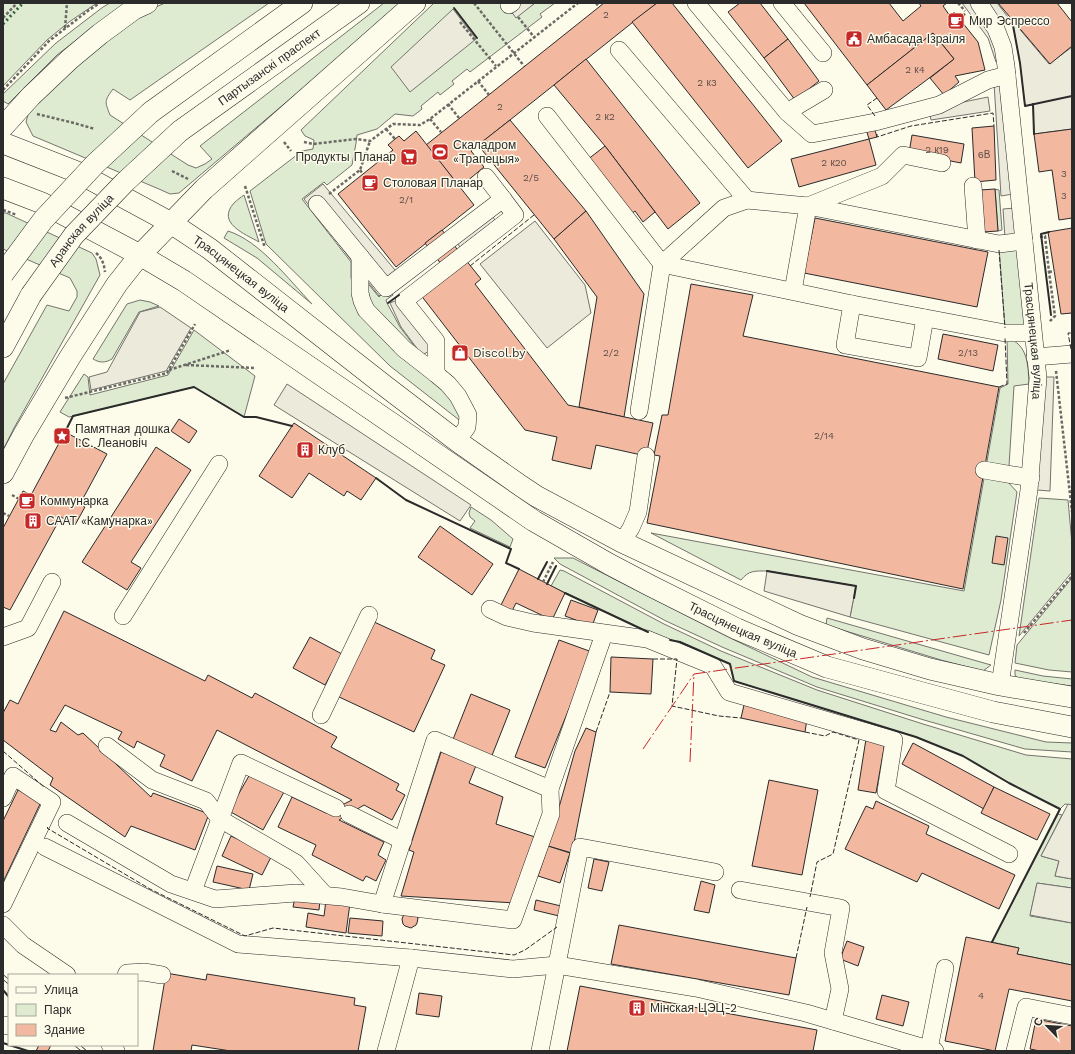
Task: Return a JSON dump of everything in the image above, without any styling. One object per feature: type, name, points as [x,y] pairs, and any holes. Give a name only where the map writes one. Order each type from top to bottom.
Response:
[{"type":"main road","points":[[3,127],[31,96],[70,59],[100,34],[134,10],[147,3]]},
{"type":"main road","points":[[3,274],[43,220],[95,164],[151,112],[302,3]]},
{"type":"main road","name":"Партызанскі праспект","points":[[180,131],[359,3]]},
{"type":"main road","points":[[3,473],[24,434],[70,358],[117,284],[140,255],[204,189],[415,3]]},
{"type":"main road","name":"Аранская вуліца","points":[[3,347],[31,295],[74,235],[125,182],[180,131]]},
{"type":"main road","name":"Трасцянецкая вуліца","points":[[3,143],[77,172],[171,223],[210,249],[457,441],[536,496],[622,542],[799,625],[863,649],[930,669],[1000,685],[1072,697]]},
{"type":"main road","name":"Трасцянецкая вуліца","points":[[3,188],[42,203],[140,255],[184,281],[534,521],[609,564],[737,629],[827,667],[993,712],[1072,727]]},
{"type":"main road","points":[[445,460],[457,441]]},
{"type":"main road","points":[[993,712],[1000,685]]},
{"type":"street","points":[[782,3],[823,54]]},
{"type":"street","points":[[702,5],[787,112],[812,134],[876,122],[939,105],[988,80],[1007,75]]},
{"type":"street","name":"Трасцянецкая вуліца","points":[[972,8],[996,29],[1003,47],[1035,238],[1032,333],[1038,378],[1030,490],[1000,685]]},
{"type":"street","points":[[619,50],[747,200]]},
{"type":"street","points":[[787,112],[824,90]]},
{"type":"street","points":[[547,116],[662,264],[852,304],[1005,333],[1032,333]]},
{"type":"street","points":[[808,206],[882,176],[903,155],[942,163]]},
{"type":"street","points":[[436,374],[436,341],[404,301],[515,215],[486,177]]},
{"type":"street","points":[[973,186],[977,240]]},
{"type":"street","points":[[317,204],[386,288],[503,199]]},
{"type":"street","points":[[639,411],[662,264],[724,208],[747,200],[808,206],[999,244],[1035,238]]},
{"type":"street","points":[[793,291],[808,206]]},
{"type":"street","points":[[360,256],[360,293],[366,310],[404,349],[448,384],[458,396],[468,415],[467,427],[457,441]]},
{"type":"street","points":[[852,304],[845,345],[918,358],[925,318]]},
{"type":"street","points":[[1035,357],[1072,354]]},
{"type":"street","points":[[622,542],[631,528],[638,512],[642,455]]},
{"type":"street","points":[[124,616],[219,464]]},
{"type":"street","points":[[984,470],[1030,478]]},
{"type":"street","points":[[3,637],[28,628],[52,582]]},
{"type":"street","points":[[490,608],[507,617],[533,623],[647,639],[713,666],[729,692],[894,740],[886,791],[1009,854]]},
{"type":"street","points":[[322,715],[369,615]]},
{"type":"street","points":[[67,823],[171,884],[215,899],[296,892],[513,920],[551,814],[550,789],[604,634]]},
{"type":"street","points":[[382,904],[436,740],[550,789]]},
{"type":"street","points":[[107,746],[152,780],[206,801],[220,819],[296,863],[324,895]]},
{"type":"street","points":[[193,891],[242,762],[403,841]]},
{"type":"street","points":[[3,798],[13,776],[52,802],[3,904]]},
{"type":"street","points":[[540,1051],[580,846],[715,872]]},
{"type":"street","points":[[45,847],[238,944],[411,958],[513,969],[557,965],[696,988],[806,1013],[932,1050],[945,968]]},
{"type":"street","points":[[740,890],[841,908],[834,953],[840,989],[833,1021]]},
{"type":"street","points":[[3,925],[23,945],[66,974]]},
{"type":"street","points":[[386,1051],[411,958]]},
{"type":"street","points":[[127,974],[144,972],[162,975]]},
{"type":"street","points":[[1015,1051],[1026,1007],[1072,1016]]},
{"type":"path","points":[[3,18],[17,3]]},
{"type":"path","points":[[64,28],[67,3]]},
{"type":"path","points":[[3,90],[49,41],[64,28],[100,3]]},
{"type":"path","points":[[474,3],[524,66]]},
{"type":"path","points":[[334,190],[360,170],[370,141],[393,124],[420,125],[578,3]]},
{"type":"path","points":[[596,3],[599,6]]},
{"type":"path","points":[[958,3],[972,8]]},
{"type":"path","points":[[513,8],[534,37]]},
{"type":"path","points":[[970,19],[972,8]]},
{"type":"path","points":[[959,19],[972,8]]},
{"type":"path","points":[[460,22],[496,66]]},
{"type":"path","points":[[478,81],[489,95]]},
{"type":"path","points":[[448,104],[460,118]]},
{"type":"path","points":[[36,114],[95,129]]},
{"type":"path","points":[[430,118],[442,132]]},
{"type":"path","points":[[386,129],[395,139]]},
{"type":"path","points":[[304,142],[313,144],[356,139],[370,141]]},
{"type":"path","points":[[360,170],[363,174]]},
{"type":"path","points":[[172,171],[188,179]]},
{"type":"path","points":[[245,186],[265,248]]},
{"type":"path","points":[[3,210],[17,215]]},
{"type":"path","points":[[1035,238],[1045,236],[1055,316],[1049,322]]},
{"type":"path","points":[[1035,238],[1041,244]]},
{"type":"path","points":[[92,250],[100,257],[104,266],[105,276]]},
{"type":"path","points":[[1049,272],[1055,271]]},
{"type":"path","points":[[1048,314],[1050,328]]},
{"type":"path","points":[[63,399],[167,373],[195,324]]},
{"type":"path","points":[[169,370],[231,350]]},
{"type":"path","points":[[1054,355],[1072,512]]},
{"type":"path","points":[[186,365],[256,368]]},
{"type":"path","points":[[12,495],[19,499]]},
{"type":"path","points":[[3,512],[10,516]]},
{"type":"path","points":[[543,582],[553,562]]},
{"type":"path","points":[[1020,638],[1072,576]]},
{"type":"green space","points":[[3,3],[97,3],[69,22],[47,40],[3,86]]},
{"type":"green space","points":[[110,3],[134,3],[95,26],[57,55],[8,104],[3,101],[3,94],[56,43]]},
{"type":"green space","points":[[165,3],[269,3],[130,100],[113,89],[108,96],[106,104],[110,115],[188,165],[196,168],[212,159],[200,146],[384,3],[400,3],[349,49],[179,193],[170,194],[33,136],[26,122],[30,107],[82,59],[149,10]]},
{"type":"green space","points":[[434,3],[505,3],[516,17],[535,3],[555,3],[540,14],[542,17],[470,72],[467,69],[452,81],[454,84],[440,95],[438,92],[421,106],[422,109],[413,116],[395,114],[377,129],[357,135],[352,165],[327,185],[324,182],[302,199],[351,262],[351,277],[354,295],[443,384],[463,423],[390,366],[266,244],[250,191],[302,151],[313,149],[314,140],[305,136],[301,130]]},
{"type":"green space","points":[[995,189],[999,190],[1002,230],[998,231]]},
{"type":"green space","points":[[244,195],[259,242],[234,227],[228,216],[229,210],[234,203]]},
{"type":"green space","points":[[3,213],[6,213],[92,253],[96,259],[100,275],[3,450],[3,384],[47,305],[69,311],[77,297],[77,291],[70,278],[3,249]]},
{"type":"green space","points":[[228,231],[240,236],[263,252],[312,304],[257,258],[224,238]]},
{"type":"green space","points":[[1021,244],[1025,329],[1005,328],[999,247]]},
{"type":"green space","points":[[365,280],[379,297],[384,292],[390,291],[393,295],[386,300],[387,303],[400,327],[421,355],[372,308]]},
{"type":"green space","points":[[140,300],[159,306],[139,312],[112,359],[102,362],[93,359],[127,304]]},
{"type":"green space","points":[[194,330],[255,376],[244,417],[194,387],[69,417],[60,412],[84,374],[88,377],[90,395],[168,375]]},
{"type":"green space","points":[[1007,338],[1019,345],[1026,356],[1029,384],[1014,386],[1008,482],[1017,492],[1001,600],[989,655],[850,617],[856,586],[768,571],[759,571],[747,574],[741,580],[651,533],[964,591],[1000,388],[1008,384]]},
{"type":"green space","points":[[1039,498],[1068,500],[1072,544],[1072,572],[1019,636]]},
{"type":"green space","points":[[471,507],[491,520],[513,539],[510,547],[470,528],[475,521],[470,517],[469,513]]},
{"type":"green space","points":[[554,558],[573,558],[726,636],[812,677],[946,717],[1046,742],[1072,743],[1072,752],[1025,749],[817,687],[722,647],[666,621],[560,564]]},
{"type":"green space","points":[[560,570],[664,624],[721,651],[817,690],[1026,755],[1072,759],[1072,805],[1065,804],[1060,809],[1009,783],[963,756],[916,737],[734,681],[730,664],[680,642],[662,639],[551,586]]},
{"type":"green space","points":[[1072,578],[1072,672],[1049,670],[1015,663],[1017,645]]},
{"type":"green space","points":[[827,618],[991,665],[983,671],[941,660],[826,625]]},
{"type":"green space","points":[[1015,670],[1043,676],[1072,679],[1072,686],[1018,679],[1015,675]]},
{"type":"green space","points":[[1058,814],[1062,815],[1041,856],[1059,861],[1055,876],[1072,879],[1072,888],[1037,883],[1030,916],[1072,923],[1072,965],[1017,954],[1019,948],[992,942]]},
{"type":"shaded area","points":[[505,3],[535,3],[516,18]]},
{"type":"shaded area","points":[[962,3],[973,3],[991,26],[1000,61],[996,62],[988,38]]},
{"type":"shaded area","points":[[983,3],[997,3],[1008,17],[999,24]]},
{"type":"shaded area","points":[[453,9],[476,39],[410,92],[391,67]]},
{"type":"shaded area","points":[[1012,20],[1049,64],[1072,47],[1072,129],[1034,134],[1033,105],[1025,106],[1020,63]]},
{"type":"shaded area","points":[[1002,82],[1013,194],[1001,196],[994,83]]},
{"type":"shaded area","points":[[988,97],[990,111],[931,120],[929,109]]},
{"type":"shaded area","points":[[323,184],[405,282],[379,296],[304,199]]},
{"type":"shaded area","points":[[1015,208],[1018,237],[1005,238],[1003,209]]},
{"type":"shaded area","points":[[489,212],[495,220],[460,247],[454,239]]},
{"type":"shaded area","points":[[535,221],[585,285],[591,313],[547,348],[480,264]]},
{"type":"shaded area","points":[[400,299],[433,349],[422,355],[401,327],[390,303]]},
{"type":"shaded area","points":[[160,307],[191,328],[166,371],[91,390],[89,377],[107,372],[140,312]]},
{"type":"shaded area","points":[[1041,377],[1054,377],[1050,491],[1037,490]]},
{"type":"shaded area","points":[[287,384],[471,505],[460,521],[274,405]]},
{"type":"shaded area","points":[[767,571],[856,586],[850,617],[764,591]]},
{"type":"shaded area","points":[[1068,804],[1072,805],[1072,879],[1055,876],[1059,861],[1041,856]]},
{"type":"shaded area","points":[[1037,883],[1072,888],[1072,923],[1030,915]]},
{"type":"building","points":[[604,3],[657,3],[471,151],[484,167],[460,187],[426,145]]},
{"type":"building","points":[[657,3],[672,3],[782,141],[748,168],[632,22]]},
{"type":"building","points":[[740,3],[760,3],[788,39],[764,58],[728,12]]},
{"type":"building","points":[[804,3],[889,3],[903,21],[921,6],[919,3],[947,3],[943,6],[950,16],[954,12],[978,42],[985,70],[955,76],[959,82],[944,95],[930,78],[954,59],[933,33],[867,85]]},
{"type":"building","points":[[998,3],[1057,3],[1072,22],[1072,46],[1050,64]]},
{"type":"building","points":[[933,33],[954,59],[886,110],[867,85]]},
{"type":"building","points":[[788,39],[819,81],[795,100],[764,58]]},
{"type":"building","points":[[586,59],[700,203],[668,229],[605,146],[554,85]]},
{"type":"building","points":[[510,120],[586,211],[554,239],[478,145]]},
{"type":"building","points":[[994,126],[996,180],[975,182],[972,128]]},
{"type":"building","points":[[874,127],[877,137],[869,139],[866,129]]},
{"type":"building","points":[[1072,129],[1072,218],[1059,220],[1052,170],[1039,172],[1034,134]]},
{"type":"building","points":[[416,131],[474,205],[396,267],[338,194],[393,150],[388,145],[395,139],[399,136],[404,141]]},
{"type":"building","points":[[912,135],[964,144],[961,163],[909,153]]},
{"type":"building","points":[[869,139],[876,165],[799,187],[791,159]]},
{"type":"building","points":[[605,146],[655,212],[643,222],[635,211],[630,215],[587,160]]},
{"type":"building","points":[[995,189],[998,231],[983,232],[980,190]]},
{"type":"building","points":[[586,211],[644,294],[624,417],[579,407],[597,297],[554,239]]},
{"type":"building","points":[[815,218],[988,252],[977,307],[804,273]]},
{"type":"building","points":[[1072,228],[1072,313],[1061,314],[1048,232]]},
{"type":"building","points":[[442,230],[465,259],[448,273],[425,243]]},
{"type":"building","points":[[465,259],[481,279],[475,284],[568,405],[653,423],[646,456],[596,445],[591,469],[552,460],[557,437],[525,430],[420,294]]},
{"type":"building","points":[[691,284],[753,295],[743,336],[999,387],[963,589],[647,523],[660,456],[654,455],[662,415],[668,415]]},
{"type":"building","points":[[943,334],[998,345],[993,371],[938,359]]},
{"type":"building","points":[[179,419],[197,431],[189,443],[171,431]]},
{"type":"building","name":"Клуб","points":[[294,423],[376,478],[361,500],[347,491],[344,496],[309,473],[292,498],[259,476]]},
{"type":"building","name":"СААТ «Камунарка»","points":[[65,432],[107,454],[80,504],[85,507],[75,525],[61,517],[10,610],[3,607],[3,528],[23,491],[31,495]]},
{"type":"building","points":[[156,447],[191,470],[131,562],[141,568],[127,590],[82,562]]},
{"type":"building","points":[[440,526],[493,564],[472,595],[418,557]]},
{"type":"building","points":[[996,536],[1008,538],[1004,565],[992,563]]},
{"type":"building","points":[[519,569],[565,593],[552,620],[516,603],[512,611],[501,605]]},
{"type":"building","points":[[571,600],[598,610],[592,626],[565,616]]},
{"type":"building","points":[[64,611],[205,681],[208,675],[252,698],[255,693],[337,737],[331,747],[399,784],[396,790],[405,795],[392,820],[364,805],[339,820],[384,842],[378,855],[386,860],[376,881],[366,876],[363,881],[312,855],[316,845],[278,827],[292,797],[326,813],[352,800],[217,730],[192,781],[160,766],[165,755],[137,741],[134,748],[118,739],[122,732],[65,705],[50,730],[56,732],[61,722],[78,735],[83,733],[151,797],[153,793],[209,814],[195,850],[131,826],[125,837],[50,785],[53,778],[3,740],[3,713],[10,700],[18,704]]},
{"type":"building","points":[[372,621],[435,650],[431,659],[445,665],[414,732],[337,696]]},
{"type":"building","points":[[310,637],[342,654],[325,685],[293,668]]},
{"type":"building","points":[[559,640],[592,652],[545,768],[515,757]]},
{"type":"building","points":[[611,657],[653,659],[651,694],[610,692]]},
{"type":"building","points":[[471,694],[510,710],[491,758],[452,742]]},
{"type":"building","points":[[744,705],[807,719],[805,732],[741,718]]},
{"type":"building","points":[[586,728],[596,732],[572,853],[548,846],[575,751]]},
{"type":"building","points":[[866,739],[885,742],[876,793],[858,790]]},
{"type":"building","points":[[913,743],[994,787],[984,809],[902,764]]},
{"type":"building","points":[[441,752],[477,763],[469,783],[503,797],[496,824],[538,838],[515,903],[401,896],[414,852],[409,850]]},
{"type":"building","points":[[250,774],[284,792],[263,830],[229,811]]},
{"type":"building","points":[[769,780],[818,790],[802,875],[752,866]]},
{"type":"building","points":[[21,785],[41,802],[4,880],[9,883],[3,896],[3,821],[18,790],[20,791]]},
{"type":"building","points":[[994,787],[1050,814],[1037,840],[981,813]]},
{"type":"building","points":[[876,801],[929,826],[926,834],[1015,875],[999,909],[922,873],[917,882],[845,849],[866,806],[873,809]]},
{"type":"building","points":[[231,836],[272,855],[262,875],[222,856]]},
{"type":"building","points":[[548,846],[570,853],[560,883],[538,876]]},
{"type":"building","points":[[594,859],[609,862],[602,891],[588,888]]},
{"type":"building","points":[[217,866],[253,874],[249,890],[213,882]]},
{"type":"building","points":[[701,881],[715,885],[709,913],[694,910]]},
{"type":"building","points":[[295,897],[320,900],[319,910],[293,907]]},
{"type":"building","points":[[326,900],[350,903],[346,933],[306,927],[308,913],[324,916]]},
{"type":"building","points":[[536,900],[561,906],[559,916],[534,910]]},
{"type":"building","points":[[404,914],[417,916],[418,918],[416,925],[411,928],[405,926],[402,919]]},
{"type":"building","points":[[350,918],[383,921],[382,936],[348,933]]},
{"type":"building","points":[[619,925],[796,958],[789,995],[611,964]]},
{"type":"building","points":[[966,937],[1019,948],[1017,954],[1072,965],[1072,1001],[1009,989],[995,1051],[945,1041]]},
{"type":"building","points":[[847,941],[864,947],[858,966],[840,959]]},
{"type":"building","points":[[166,973],[206,980],[207,974],[355,998],[354,1005],[366,1007],[358,1051],[231,1051],[192,1045],[191,1051],[153,1051]]},
{"type":"building","name":"Мінская ЦЭЦ-2","points":[[580,986],[817,1030],[813,1051],[567,1051]]},
{"type":"building","points":[[419,993],[442,996],[439,1017],[416,1014]]},
{"type":"building","points":[[882,995],[909,1002],[903,1026],[876,1019]]},
{"type":"building","points":[[1036,1019],[1072,1026],[1072,1051],[1040,1051],[1030,1049]]},
{"type":"building","points":[[38,1046],[50,1046],[48,1051],[36,1051]]},
{"type":"railway","points":[[3,977],[8,981]]},
{"type":"railway","points":[[78,1046],[84,1051]]},
{"type":"hedge","points":[[3,24],[23,3]]},
{"type":"fence","points":[[875,116],[867,105],[877,98]]},
{"type":"fence","points":[[877,134],[877,137],[911,126],[993,113],[994,126]]},
{"type":"fence","points":[[470,266],[534,215]]},
{"type":"fence","points":[[999,250],[1005,328]]},
{"type":"fence","points":[[1071,349],[1068,333],[1072,333]]},
{"type":"fence","points":[[999,387],[1007,384],[1005,338]]},
{"type":"fence","points":[[653,659],[677,659],[672,706],[719,716],[741,718]]},
{"type":"fence","points":[[596,732],[610,692]]},
{"type":"fence","points":[[805,732],[825,736],[833,732],[859,740],[833,854],[817,862],[810,897]]},
{"type":"fence","points":[[3,751],[44,787]]},
{"type":"fence","points":[[48,827],[47,828],[150,889],[245,936],[273,928],[514,955],[525,950],[557,927]]},
{"type":"fence","points":[[796,958],[807,907]]},
{"type":"wall","points":[[454,8],[477,38]]},
{"type":"wall","points":[[1012,20],[1020,63],[1025,106],[1072,96]]},
{"type":"wall","points":[[1033,104],[1034,134]]},
{"type":"wall","points":[[1049,232],[1041,234],[1051,315]]},
{"type":"wall","points":[[388,303],[399,295]]},
{"type":"wall","points":[[65,432],[73,416],[194,387],[244,417],[256,417],[292,426]]},
{"type":"wall","points":[[376,478],[406,500],[511,549],[506,563],[519,569]]},
{"type":"wall","points":[[538,579],[547,562]]},
{"type":"wall","points":[[547,584],[556,566]]},
{"type":"wall","points":[[767,571],[856,586],[854,598]]},
{"type":"wall","points":[[565,593],[648,632]]},
{"type":"wall","points":[[670,640],[680,642],[730,664],[734,681],[916,737],[963,756],[1009,783],[1060,809],[992,942]]},
{"type":"wall","points":[[3,990],[8,996]]},
{"type":"wall","points":[[3,1043],[8,1045]]},
{"type":"wall","points":[[12,1046],[28,1051]]},
{"type":"power","points":[[643,749],[694,674],[1072,620]]},
{"type":"power","points":[[690,762],[694,674]]},
{"type":"place","name":"Мир Эспрессо","points":[[956,21]]},
{"type":"place","name":"Амбасада Ізраіля","points":[[854,39]]},
{"type":"place","name":"Скаладром «Трапецыя»","points":[[440,152]]},
{"type":"place","name":"Продукты Планар","points":[[409,157]]},
{"type":"place","name":"Столовая Планар","points":[[370,183]]},
{"type":"place","name":"Discol.by","points":[[460,353]]},
{"type":"place","name":"Памятная дошка І.С. Леановіч","points":[[62,436]]},
{"type":"place","name":"Клуб","points":[[305,450]]},
{"type":"place","name":"Коммунарка","points":[[27,501]]},
{"type":"place","name":"СААТ «Камунарка»","points":[[33,521]]},
{"type":"place","name":"Мінская ЦЭЦ-2","points":[[637,1008]]}]
